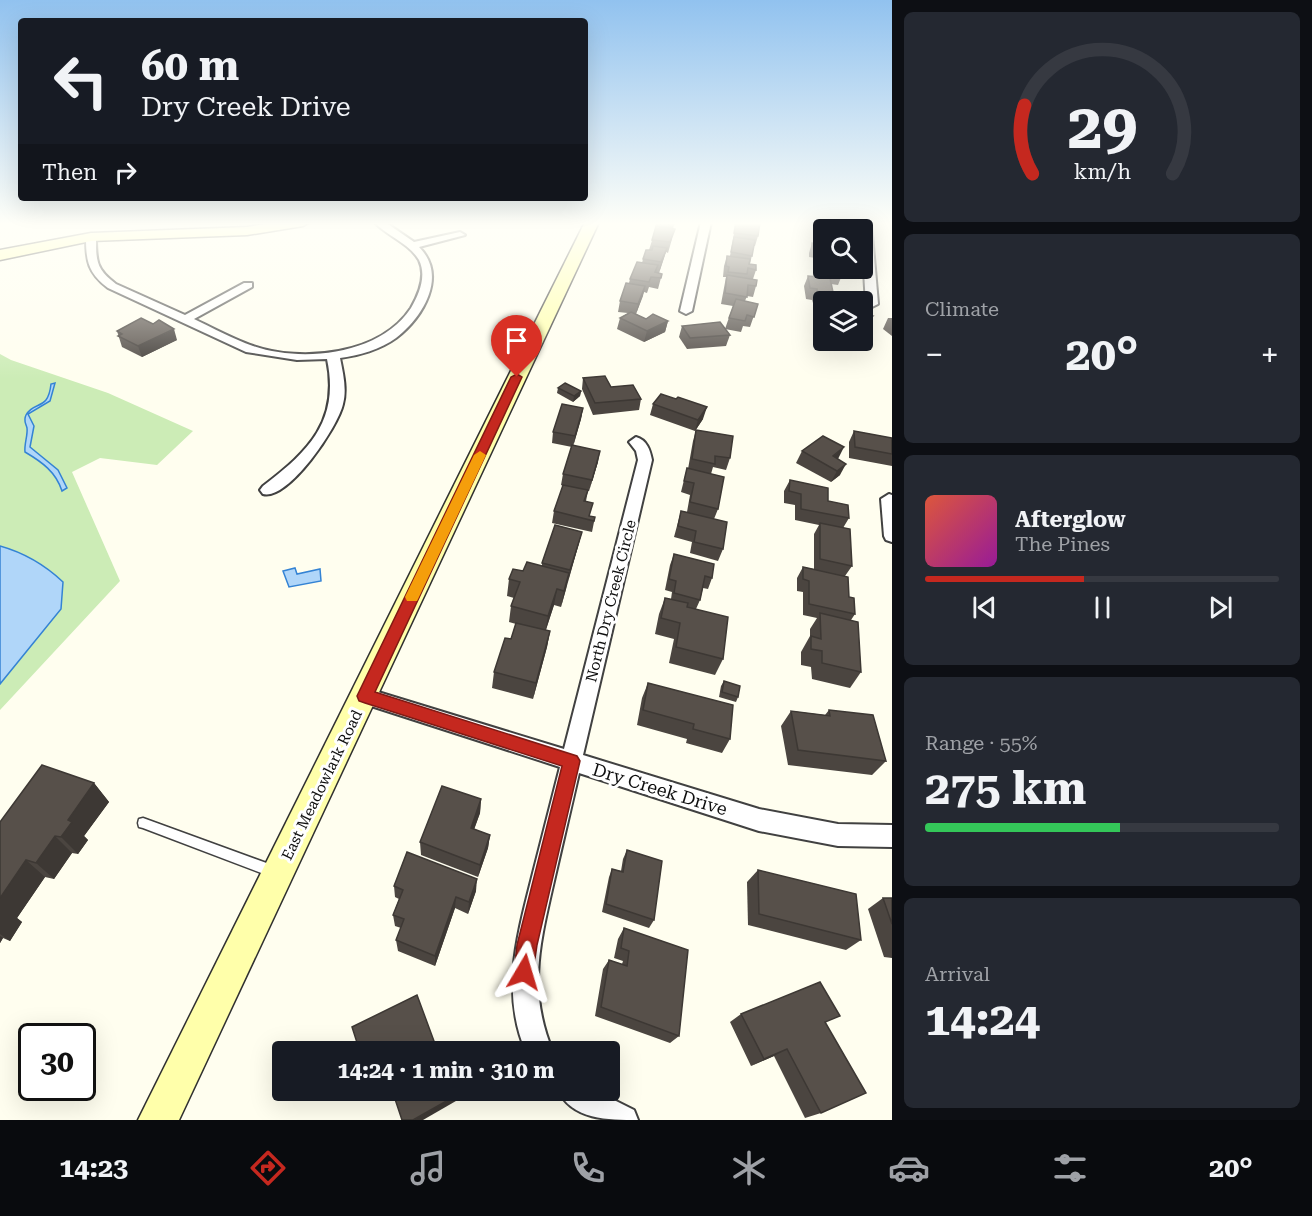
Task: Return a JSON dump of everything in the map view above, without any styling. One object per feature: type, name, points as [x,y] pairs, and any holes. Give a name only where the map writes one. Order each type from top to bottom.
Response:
[{"type":"main road","name":"East Meadowlark Road","points":[[158,1120],[567,274]]},
{"type":"street","points":[[99,274],[105,281],[250,350],[299,357],[333,356],[379,341],[400,329],[417,309],[427,285],[426,274]]},
{"type":"street","points":[[686,311],[694,274]]},
{"type":"street","points":[[184,320],[249,285]]},
{"type":"street","points":[[268,489],[294,468],[327,426],[337,402],[333,356]]},
{"type":"street","name":"North Dry Creek Circle","points":[[534,1041],[524,1002],[526,959],[571,761],[645,459],[643,450],[636,442]]},
{"type":"street","points":[[889,499],[892,536]]},
{"type":"street","name":"Dry Creek Drive","points":[[365,696],[783,826],[838,835],[892,836]]},
{"type":"street","points":[[586,1101],[624,1120]]},
{"type":"lane","points":[[143,823],[279,873]]},
{"type":"green space","points":[[0,354],[11,360],[108,393],[193,431],[157,465],[100,458],[72,472],[120,581],[0,710]]},
{"type":"water","points":[[55,383],[50,401],[28,414],[34,426],[30,447],[58,470],[67,488],[62,491],[48,468],[25,452],[26,415],[47,399],[51,384]]},
{"type":"water","points":[[0,546],[34,560],[63,582],[61,609],[0,684]]},
{"type":"water","points":[[295,568],[297,574],[320,569],[321,581],[289,587],[283,571]]},
{"type":"building","points":[[632,274],[662,274],[661,278],[651,277],[649,282],[630,279]]},
{"type":"building","points":[[727,275],[757,280],[756,286],[748,285],[747,297],[725,293]]},
{"type":"building","points":[[808,276],[813,276],[813,279],[830,279],[833,291],[817,291],[810,288]]},
{"type":"building","points":[[626,283],[645,286],[638,304],[620,301]]},
{"type":"building","points":[[736,299],[758,304],[754,317],[747,315],[745,321],[729,318]]},
{"type":"building","points":[[631,312],[646,319],[653,314],[668,321],[647,331],[620,318]]},
{"type":"building","points":[[141,318],[153,324],[159,320],[174,329],[138,346],[118,336],[122,334],[117,331]]},
{"type":"building","points":[[720,322],[730,335],[690,338],[682,326]]},
{"type":"building","points":[[605,376],[611,387],[633,385],[641,399],[595,403],[583,378]]},
{"type":"building","points":[[565,383],[581,391],[574,396],[558,388]]},
{"type":"building","points":[[661,394],[707,407],[698,420],[653,404]]},
{"type":"building","points":[[562,404],[583,408],[575,436],[553,432]]},
{"type":"building","points":[[696,430],[733,436],[730,458],[715,456],[715,464],[692,459]]},
{"type":"building","points":[[854,431],[892,438],[892,454],[855,447]]},
{"type":"building","points":[[823,436],[844,447],[833,456],[846,464],[837,471],[802,451]]},
{"type":"building","points":[[572,445],[600,451],[592,480],[563,474]]},
{"type":"building","points":[[687,468],[724,477],[718,509],[690,502],[694,483],[684,481]]},
{"type":"building","points":[[790,480],[828,488],[828,501],[848,505],[849,518],[801,509],[801,494],[789,491]]},
{"type":"building","points":[[563,485],[588,490],[584,501],[593,503],[589,516],[595,517],[594,521],[554,511]]},
{"type":"building","points":[[681,511],[727,522],[723,549],[694,542],[696,531],[678,526]]},
{"type":"building","points":[[820,523],[850,529],[852,566],[820,559]]},
{"type":"building","points":[[555,525],[582,532],[570,570],[542,563]]},
{"type":"building","points":[[674,554],[714,564],[712,578],[705,576],[700,600],[674,593],[676,581],[669,579]]},
{"type":"building","points":[[527,562],[569,573],[564,591],[557,589],[548,616],[511,606],[520,582],[509,579],[513,569],[523,571]]},
{"type":"building","points":[[803,567],[848,577],[849,597],[854,598],[855,614],[809,604],[809,581],[803,579]]},
{"type":"building","points":[[665,598],[688,603],[687,607],[728,617],[723,659],[676,647],[680,623],[661,618]]},
{"type":"building","points":[[820,613],[858,622],[861,672],[822,663],[822,651],[811,649],[811,636],[821,639]]},
{"type":"building","points":[[516,623],[550,631],[536,683],[494,672],[505,638],[511,639]]},
{"type":"building","points":[[724,681],[740,686],[738,697],[722,692]]},
{"type":"building","points":[[648,683],[733,705],[730,739],[693,729],[694,724],[643,710]]},
{"type":"building","points":[[829,710],[873,715],[886,761],[798,750],[791,711],[830,716]]},
{"type":"building","points":[[42,765],[94,783],[68,820],[72,822],[61,837],[55,836],[36,863],[26,860],[0,898],[0,822]]},
{"type":"building","points":[[442,786],[481,799],[471,828],[490,835],[480,865],[420,842]]},
{"type":"building","points":[[627,850],[662,861],[654,920],[606,904],[612,869],[623,872]]},
{"type":"building","points":[[407,852],[477,879],[469,902],[456,897],[435,956],[396,940],[404,919],[393,915],[403,890],[394,886]]},
{"type":"building","points":[[758,870],[856,894],[861,940],[759,914]]},
{"type":"building","points":[[883,898],[892,898],[892,924]]},
{"type":"building","points":[[624,928],[688,950],[679,1036],[601,1007],[609,960],[627,966],[629,951],[621,948]]},
{"type":"building","points":[[820,982],[840,1016],[825,1022],[866,1093],[821,1113],[787,1049],[764,1059],[741,1014]]},
{"type":"building","points":[[417,995],[434,1041],[356,1041],[352,1027]]},
{"type":"building","points":[[396,1101],[447,1101],[413,1120],[402,1120]]},
{"type":"slow traffic","points":[[412,597],[480,455]]},
{"type":"route","points":[[517,377],[365,696],[571,761],[527,945],[524,972]]}]
